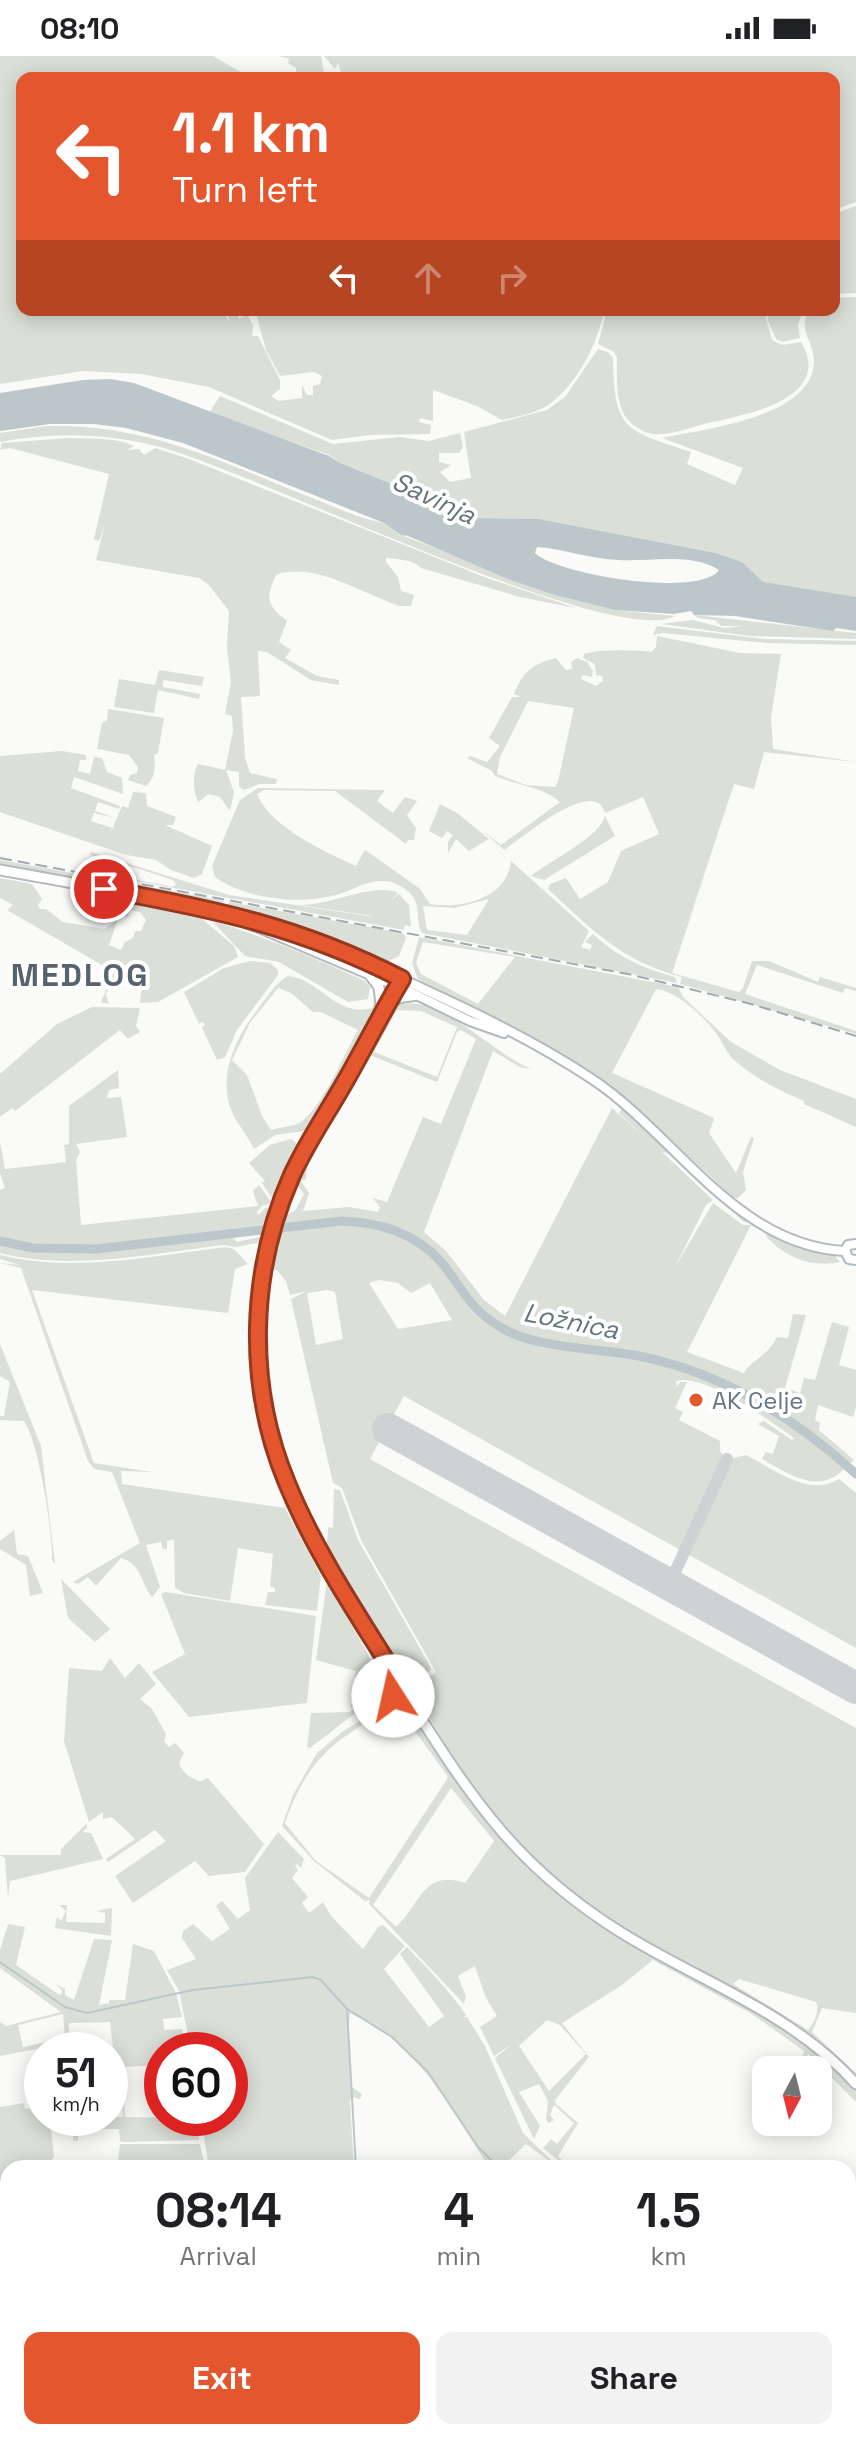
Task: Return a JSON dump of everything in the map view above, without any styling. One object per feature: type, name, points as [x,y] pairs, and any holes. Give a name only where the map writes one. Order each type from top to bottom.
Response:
[{"type":"main road","points":[[0,870],[221,911],[294,932],[538,1046],[617,1097],[733,1204],[756,1221],[803,1243],[845,1251]]},
{"type":"main road","points":[[221,911],[367,972],[397,981],[422,998],[470,1021],[538,1046]]},
{"type":"main road","points":[[367,972],[379,987],[384,1005]]},
{"type":"main road","points":[[397,981],[310,1138],[276,1217],[259,1300],[258,1352],[263,1404],[277,1456],[313,1539],[397,1678]]},
{"type":"main road","points":[[384,1005],[403,997],[422,998]]},
{"type":"main road","points":[[845,1251],[848,1245],[856,1244]]},
{"type":"main road","points":[[845,1251],[849,1259],[856,1260]]},
{"type":"main road","points":[[397,1678],[411,1678],[417,1685],[416,1695],[410,1701],[401,1702],[393,1696],[392,1685],[397,1678]]},
{"type":"main road","points":[[410,1701],[482,1810],[502,1835],[556,1886],[623,1933],[764,2010],[809,2040],[856,2084]]},
{"type":"shaded area","points":[[0,56],[213,56],[241,72],[16,72],[16,316],[226,316],[230,323],[228,316],[238,316],[239,319],[248,316],[253,325],[252,336],[258,336],[280,380],[280,389],[271,396],[279,401],[302,398],[302,385],[307,395],[313,395],[313,386],[320,384],[322,376],[314,372],[280,376],[266,350],[257,316],[603,316],[584,364],[566,389],[545,407],[502,420],[477,406],[433,390],[433,421],[420,418],[419,422],[431,425],[430,434],[369,435],[332,440],[209,387],[141,374],[83,371],[0,384]]},
{"type":"shaded area","points":[[279,56],[321,56],[324,72],[296,72],[296,68],[288,63],[289,59]]},
{"type":"shaded area","points":[[324,56],[856,56],[856,202],[840,208],[840,72],[341,72],[338,63],[335,69]]},
{"type":"shaded area","points":[[856,206],[856,293],[840,294],[840,212]]},
{"type":"shaded area","points":[[856,297],[856,598],[758,582],[742,562],[716,553],[539,519],[475,518],[338,462],[329,455],[209,413],[220,396],[333,444],[399,437],[429,441],[460,433],[463,447],[459,453],[439,453],[439,462],[451,465],[440,472],[450,482],[471,478],[464,432],[547,410],[565,397],[598,349],[608,352],[613,358],[616,401],[628,424],[638,432],[691,452],[687,464],[735,485],[743,468],[662,438],[752,418],[795,397],[808,382],[814,363],[805,324],[806,316],[840,316],[840,298]]},
{"type":"shaded area","points":[[605,316],[766,316],[772,340],[782,345],[801,342],[808,362],[806,378],[796,391],[781,401],[742,415],[653,434],[639,429],[623,413],[618,390],[617,358],[614,352],[598,344]]},
{"type":"shaded area","points":[[768,316],[801,316],[798,325],[800,338],[783,342],[776,339]]},
{"type":"shaded area","points":[[111,379],[134,383],[329,456],[475,518],[539,519],[716,553],[742,562],[763,582],[856,597],[856,631],[836,628],[833,631],[735,616],[694,615],[691,611],[674,614],[615,610],[558,596],[508,579],[401,535],[384,523],[183,443],[126,428],[94,424],[50,424],[0,431],[0,393],[83,380]],"holes":[[[537,547],[608,559],[683,559],[708,564],[719,570],[707,578],[685,582],[628,580],[571,569],[535,553]]]},
{"type":"shaded area","points":[[47,426],[116,431],[178,446],[353,514],[384,523],[399,534],[558,596],[615,610],[675,616],[638,619],[580,607],[507,583],[202,461],[156,446],[117,438],[78,435],[0,442],[0,433]]},
{"type":"shaded area","points":[[68,438],[119,441],[134,446],[127,450],[139,449],[144,455],[155,448],[189,459],[487,578],[576,608],[520,597],[396,559],[386,558],[386,562],[398,577],[401,591],[414,595],[411,606],[399,606],[322,575],[291,572],[276,575],[269,596],[272,606],[287,621],[279,642],[291,650],[285,658],[317,676],[339,680],[339,685],[311,680],[267,652],[258,651],[260,696],[241,697],[245,758],[250,773],[277,779],[276,784],[259,784],[244,790],[239,786],[239,772],[226,770],[234,792],[230,811],[220,797],[208,794],[199,802],[194,789],[196,768],[198,764],[225,770],[233,731],[232,716],[225,714],[231,682],[227,648],[229,611],[208,584],[199,578],[96,560],[105,524],[99,541],[94,539],[109,474],[10,448],[0,450],[2,443]]},
{"type":"shaded area","points":[[694,615],[856,633],[856,639],[750,636],[661,624],[693,620],[724,628],[743,626],[721,626],[715,620]]},
{"type":"shaded area","points":[[657,626],[765,639],[856,641],[856,645],[766,643],[663,633],[653,635]]},
{"type":"shaded area","points":[[657,636],[740,653],[781,654],[771,717],[773,749],[856,762],[764,752],[754,789],[734,784],[672,973],[739,992],[752,961],[769,961],[818,982],[820,977],[856,988],[856,991],[845,988],[843,993],[757,965],[745,994],[856,1031],[856,1034],[680,984],[682,977],[642,963],[609,943],[548,889],[550,884],[566,878],[580,899],[608,882],[621,851],[659,834],[643,797],[605,813],[598,803],[587,801],[573,805],[541,823],[504,850],[482,830],[501,845],[560,802],[538,790],[495,776],[492,771],[467,758],[470,756],[487,762],[500,746],[489,738],[512,697],[520,697],[514,694],[525,674],[535,666],[556,658],[566,670],[572,669],[571,662],[577,658],[587,662],[593,671],[592,677],[582,675],[581,679],[596,686],[603,681],[602,676],[596,675],[595,664],[583,658],[584,654],[628,650],[651,652],[656,647]],"holes":[[[528,701],[574,708],[555,787],[526,785],[497,774],[500,757]]]},
{"type":"shaded area","points":[[159,670],[204,677],[202,686],[163,680],[163,687],[200,694],[199,699],[158,690],[154,713],[114,707],[119,679],[155,685]]},
{"type":"shaded area","points":[[108,709],[164,718],[158,753],[154,755],[154,772],[146,786],[128,780],[130,775],[137,773],[138,767],[129,755],[97,749]]},
{"type":"shaded area","points":[[62,751],[86,755],[86,760],[80,760],[78,771],[90,774],[94,757],[102,758],[107,772],[122,778],[123,794],[74,777],[71,788],[120,806],[119,809],[98,802],[95,811],[115,818],[94,813],[91,821],[112,828],[111,832],[122,806],[128,808],[133,792],[146,793],[147,806],[176,817],[173,825],[165,825],[212,846],[202,874],[194,878],[171,870],[156,860],[126,855],[0,812],[0,756]]},
{"type":"shaded area","points":[[258,788],[385,790],[377,801],[393,813],[405,797],[417,801],[407,815],[416,828],[414,840],[408,840],[406,844],[335,791],[264,790],[257,794],[274,817],[300,837],[356,866],[365,850],[419,888],[430,904],[455,905],[481,899],[501,884],[508,874],[511,861],[589,931],[581,947],[590,950],[592,945],[585,942],[593,934],[641,966],[675,977],[677,983],[422,933],[411,894],[391,882],[371,882],[336,895],[306,900],[273,898],[242,890],[215,877],[212,866],[240,800]],"holes":[[[489,899],[467,935],[427,930],[423,906],[454,908]]]},
{"type":"shaded area","points":[[440,804],[457,813],[489,839],[469,851],[456,839],[448,853],[448,842],[453,835],[447,831],[442,838],[429,831]]},
{"type":"shaded area","points":[[605,816],[615,836],[544,880],[531,876],[594,832]]},
{"type":"shaded area","points":[[91,852],[229,895],[368,916],[373,916],[299,905],[388,890],[398,893],[390,901],[399,894],[409,905],[411,927],[405,925],[404,930],[87,872],[88,866],[94,872],[174,887],[176,884],[173,880],[126,867],[121,862],[90,855]]},
{"type":"shaded area","points":[[0,860],[205,897],[223,901],[223,906],[227,907],[229,902],[403,933],[406,938],[399,956],[383,964],[338,944],[244,914],[0,867]]},
{"type":"shaded area","points":[[0,878],[32,884],[42,899],[38,905],[40,909],[46,909],[63,922],[104,929],[115,922],[113,914],[123,901],[201,918],[234,946],[238,957],[158,1002],[140,1003],[142,983],[123,980],[122,988],[109,986],[106,995],[109,1004],[101,1002],[114,972],[7,910],[13,905],[0,898]],"holes":[[[130,910],[140,912],[146,920],[141,931],[135,931],[133,938],[125,942],[121,950],[109,945],[119,915],[128,917]]]},
{"type":"shaded area","points":[[216,922],[291,949],[365,981],[370,987],[368,999],[348,1002],[279,962],[245,956]]},
{"type":"shaded area","points":[[419,937],[678,987],[683,997],[731,1042],[780,1070],[856,1099],[856,1127],[804,1104],[804,1101],[749,1072],[731,1056],[697,1012],[681,999],[656,989],[612,1073],[714,1118],[709,1133],[736,1173],[751,1137],[754,1138],[743,1172],[746,1190],[734,1198],[636,1109],[574,1063],[418,979],[412,963]],"holes":[[[423,942],[515,957],[478,1004],[421,974],[416,963]]]},
{"type":"shaded area","points":[[250,961],[270,963],[278,970],[278,975],[237,1030],[225,1057],[217,1060],[202,1028],[205,1025],[203,1022],[199,1024],[184,992],[224,968]]},
{"type":"shaded area","points":[[288,976],[299,979],[348,1008],[372,1008],[377,992],[378,1000],[312,1126],[304,1131],[275,1135],[254,1149],[231,1109],[227,1095],[229,1066],[247,1025]],"holes":[[[278,988],[291,993],[313,1012],[321,1012],[358,1030],[318,1104],[298,1124],[271,1130],[262,1116],[247,1075],[232,1060],[250,1023]]]},
{"type":"shaded area","points":[[401,1003],[417,1004],[441,1012],[531,1069],[520,1067],[493,1051],[424,1232],[446,1251],[484,1300],[505,1316],[612,1108],[647,1139],[619,1113],[623,1106],[751,1221],[744,1222],[668,1153],[662,1152],[713,1200],[706,1205],[675,1267],[713,1203],[743,1225],[751,1225],[687,1352],[744,1373],[777,1337],[788,1338],[793,1314],[806,1315],[785,1388],[800,1393],[804,1378],[815,1380],[832,1322],[849,1327],[839,1365],[856,1370],[853,1417],[818,1405],[815,1420],[820,1423],[819,1430],[854,1460],[849,1464],[774,1408],[719,1379],[690,1368],[629,1352],[537,1339],[498,1325],[473,1303],[429,1248],[411,1235],[369,1222],[323,1221],[277,1225],[280,1217],[295,1211],[304,1194],[294,1182],[312,1146],[318,1147],[307,1161],[306,1179],[301,1181],[309,1193],[303,1211],[349,1207],[378,1212],[380,1207],[373,1198],[387,1202],[423,1117],[441,1124],[476,1039],[461,1030],[457,1032],[437,1082],[370,1055],[319,1142],[315,1139],[391,1008]],"holes":[[[397,1010],[421,1011],[457,1027],[437,1077],[374,1052]]]},
{"type":"shaded area","points":[[92,1007],[140,1008],[136,1026],[140,1032],[128,1039],[120,1030],[15,1111],[12,1108],[0,1117],[0,1074],[57,1024]]},
{"type":"shaded area","points":[[118,1070],[119,1088],[109,1090],[107,1098],[121,1097],[127,1137],[76,1144],[80,1152],[76,1160],[81,1225],[258,1206],[253,1191],[259,1185],[272,1203],[262,1206],[257,1212],[258,1215],[265,1208],[271,1209],[266,1227],[96,1247],[62,1248],[0,1239],[0,1190],[5,1188],[0,1173],[0,1142],[5,1169],[66,1162],[64,1145],[69,1144],[69,1106]]},
{"type":"shaded area","points":[[291,1139],[298,1144],[299,1150],[277,1206],[262,1183],[265,1181],[249,1163],[270,1145]]},
{"type":"shaded area","points":[[353,1223],[392,1232],[427,1253],[472,1311],[501,1332],[536,1343],[628,1356],[688,1372],[771,1412],[846,1467],[836,1476],[815,1481],[784,1471],[762,1459],[766,1452],[773,1454],[779,1436],[758,1424],[764,1421],[792,1440],[794,1438],[720,1391],[688,1380],[676,1381],[677,1387],[680,1382],[687,1382],[675,1408],[683,1412],[679,1420],[720,1441],[720,1451],[725,1458],[697,1515],[701,1518],[729,1459],[746,1455],[791,1479],[815,1485],[839,1479],[856,1493],[856,1648],[404,1396],[370,1459],[856,1728],[856,2013],[822,2008],[812,2032],[856,2073],[856,2080],[832,2056],[770,2009],[602,1916],[557,1884],[506,1834],[457,1768],[420,1700],[420,1685],[436,1672],[361,1540],[342,1488],[333,1483],[291,1299],[307,1291],[290,1295],[286,1281],[277,1270],[267,1270],[276,1230]],"holes":[[[379,1280],[398,1283],[411,1293],[430,1283],[452,1320],[398,1329],[369,1283]],[[335,1292],[343,1339],[316,1345],[307,1293]],[[739,1979],[816,2002],[814,2020],[808,2030],[733,1984]]]},
{"type":"shaded area","points":[[767,1233],[833,1254],[840,1262],[820,1264],[800,1260],[774,1244],[766,1236]]},
{"type":"shaded area","points":[[231,1236],[237,1242],[264,1236],[262,1242],[235,1247],[223,1245],[83,1261],[55,1261],[0,1253],[0,1243],[57,1251],[86,1251]]},
{"type":"shaded area","points":[[226,1247],[234,1249],[248,1264],[235,1269],[228,1313],[32,1290],[94,1463],[152,1472],[121,1471],[122,1484],[285,1508],[321,1576],[317,1611],[265,1605],[268,1592],[275,1592],[275,1588],[270,1586],[273,1554],[238,1548],[230,1601],[184,1593],[175,1588],[174,1539],[167,1541],[167,1549],[163,1549],[161,1542],[146,1545],[160,1587],[152,1597],[137,1569],[121,1558],[96,1586],[88,1577],[78,1584],[73,1582],[140,1543],[112,1472],[94,1469],[88,1461],[21,1268],[0,1263],[20,1265],[0,1259],[0,1255],[56,1263],[84,1263]]},
{"type":"shaded area","points":[[0,1344],[41,1446],[55,1564],[44,1489],[30,1432],[24,1421],[0,1420],[0,1416],[4,1416],[10,1382],[0,1376]]},
{"type":"shaded area","points":[[334,1489],[340,1490],[358,1540],[430,1666],[431,1670],[419,1677],[397,1671],[322,1545],[327,1542],[328,1527],[333,1528]]},
{"type":"shaded area","points":[[14,1530],[17,1554],[28,1556],[43,1593],[30,1596],[26,1565],[0,1549],[0,1541]]},
{"type":"shaded area","points":[[61,1579],[110,1629],[95,1642],[68,1618]]},
{"type":"shaded area","points":[[327,1582],[385,1690],[310,1748],[307,1747],[311,1713],[350,1712],[354,1708],[351,1707],[356,1671],[316,1660]]},
{"type":"shaded area","points":[[166,1592],[316,1616],[307,1703],[189,1717],[152,1672],[185,1654],[161,1594]]},
{"type":"shaded area","points":[[110,1658],[125,1678],[139,1663],[156,1684],[140,1699],[152,1709],[166,1734],[164,1741],[169,1747],[175,1743],[184,1753],[179,1763],[182,1770],[200,1781],[208,1778],[264,1844],[245,1872],[209,1876],[195,1861],[133,1903],[115,1876],[166,1841],[155,1830],[108,1862],[106,1859],[135,1839],[112,1817],[103,1819],[103,1812],[89,1822],[64,1741],[69,1668],[102,1671]]},
{"type":"shaded area","points":[[396,1703],[411,1709],[483,1817],[540,1878],[603,1926],[786,2028],[819,2056],[803,2056],[804,2051],[752,2014],[653,1960],[622,1985],[562,2023],[589,2057],[555,2100],[578,2123],[558,2156],[561,2160],[558,2160],[543,2148],[551,2139],[557,2144],[574,2123],[554,2105],[550,2115],[554,2120],[549,2123],[546,2120],[548,2101],[539,2084],[519,2092],[540,2126],[534,2139],[495,2058],[512,2044],[494,2056],[480,2027],[497,2016],[486,1998],[475,1966],[458,1976],[466,1997],[464,2004],[369,1904],[370,1900],[365,1901],[315,1862],[282,1826],[293,1795],[317,1753],[342,1732],[387,1704]],"holes":[[[388,1711],[396,1711],[409,1723],[447,1779],[369,1898],[316,1861],[285,1823],[312,1768],[336,1743]],[[451,1788],[494,1841],[465,1883],[451,1880],[431,1885],[396,1927],[373,1905]],[[547,2020],[560,2025],[586,2054],[549,2091],[519,2046]]]},
{"type":"shaded area","points":[[87,1823],[87,1828],[82,1832],[91,1833],[103,1859],[10,1881],[8,1898],[5,1858],[0,1855],[61,1855],[61,1849]]},
{"type":"shaded area","points":[[278,1832],[304,1859],[301,1868],[297,1864],[295,1866],[298,1870],[292,1878],[308,1897],[302,1903],[309,1913],[323,1902],[331,1916],[363,1949],[379,1926],[383,1925],[405,1946],[384,1969],[429,2027],[444,2016],[400,1954],[407,1947],[445,1988],[485,2046],[523,2133],[551,2160],[526,2144],[509,2160],[485,2160],[447,2101],[414,2059],[374,2025],[350,2013],[348,2034],[352,2087],[362,2094],[360,2099],[351,2097],[350,2101],[354,2160],[208,2160],[204,2136],[248,2136],[248,2032],[187,2032],[179,1991],[167,1970],[196,1959],[182,1938],[183,1931],[193,1924],[212,1941],[230,1929],[216,1906],[222,1901],[238,1919],[250,1910],[245,1878]]},
{"type":"shaded area","points":[[59,1905],[67,1905],[66,1922],[105,1923],[105,1913],[96,1911],[112,1908],[111,1936],[55,1928],[57,1917],[61,1921],[66,1911]]},
{"type":"shaded area","points":[[8,1924],[25,1927],[16,1965],[58,1994],[61,1995],[62,1990],[54,1983],[65,1989],[65,1995],[74,2000],[94,1939],[112,1940],[99,2005],[109,2003],[109,2000],[125,2000],[133,1944],[154,1951],[176,1993],[182,2017],[163,2019],[164,2030],[182,2029],[183,2032],[144,2032],[144,2066],[128,2067],[128,2032],[111,2032],[110,2022],[69,2023],[69,2032],[64,2032],[63,2014],[18,2025],[24,2051],[0,2056],[0,2022],[6,2026],[61,2012],[0,1968],[0,1950]]},
{"type":"shaded area","points":[[832,2068],[856,2090],[856,2102],[832,2078]]},
{"type":"shaded area","points":[[24,2103],[24,2136],[52,2136],[54,2157],[51,2160],[0,2160],[0,2107]]},
{"type":"shaded area","points":[[128,2117],[144,2117],[144,2136],[199,2136],[199,2140],[123,2142],[120,2136],[128,2136]]},
{"type":"shaded area","points":[[120,2144],[200,2144],[203,2160],[118,2160]]},
{"type":"waterway","name":"Ložnica","points":[[0,1241],[33,1248],[96,1249],[342,1221],[383,1227],[408,1237],[431,1252],[474,1306],[502,1328],[533,1340],[639,1356],[700,1374],[782,1416],[856,1474]]},
{"type":"waterway","points":[[0,1962],[65,2007],[87,2013],[193,1990],[313,1977],[321,1980],[347,2009],[392,2037],[428,2072],[478,2147],[491,2160]]},
{"type":"waterway","points":[[347,2009],[356,2160]]},
{"type":"taxiway","points":[[669,1585],[727,1459]]},
{"type":"runway","points":[[388,1429],[856,1688]]},
{"type":"railway","points":[[0,858],[628,974],[751,1004],[856,1036]]},
{"type":"place","name":"AK Celje","points":[[696,1400]]},
{"type":"district","name":"MEDLOG","points":[[80,975]]},
{"type":"route","points":[[104,889],[259,921],[346,953],[402,979],[309,1141],[286,1189],[263,1274],[258,1328],[263,1404],[285,1480],[313,1539],[397,1678],[391,1689],[393,1696]]},
{"type":"water label","name":"Savinja","points":[[434,498]]}]
